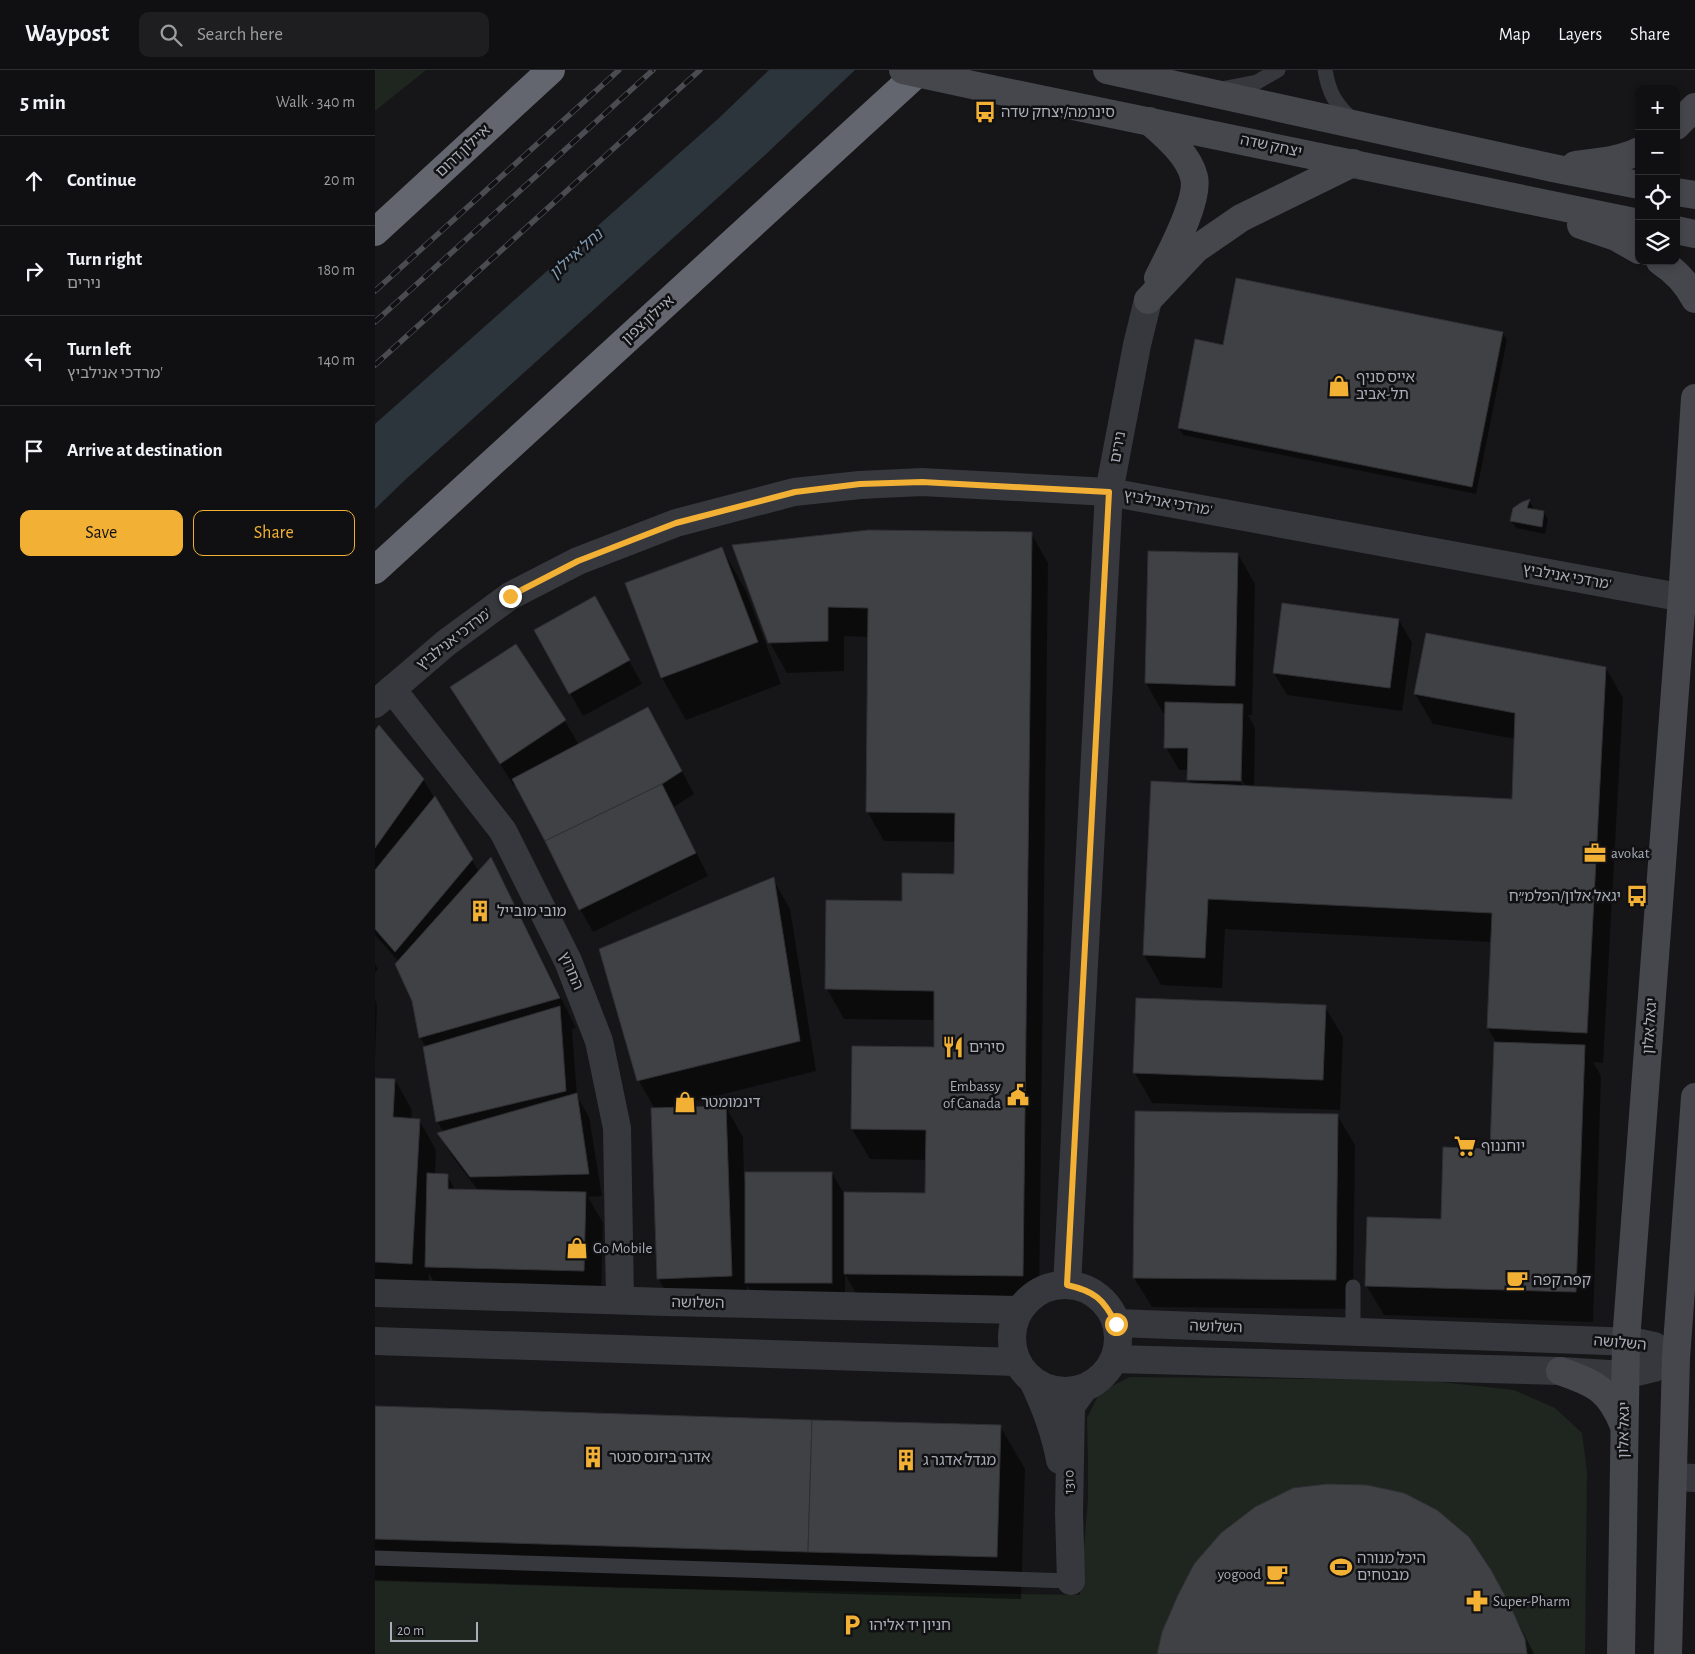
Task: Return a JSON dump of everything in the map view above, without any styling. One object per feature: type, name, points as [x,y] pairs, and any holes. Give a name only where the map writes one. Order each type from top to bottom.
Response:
[{"type":"highway","name":"איילון דרום","points":[[375,232],[551,70]]},
{"type":"highway","name":"איילון צפון","points":[[375,570],[921,70]]},
{"type":"street","name":"יצחק שדה","points":[[903,70],[1635,222]]},
{"type":"street","points":[[1107,70],[1635,184]]},
{"type":"street","points":[[1680,122],[1695,107]]},
{"type":"street","points":[[1148,300],[1184,223],[1194,195],[1194,178],[1182,153],[1149,121]]},
{"type":"street","points":[[1553,168],[1611,160],[1635,153]]},
{"type":"street","points":[[1148,300],[1196,249],[1241,218],[1353,163]]},
{"type":"street","points":[[1485,192],[1616,237],[1635,248]]},
{"type":"street","points":[[1680,193],[1695,195]]},
{"type":"street","points":[[1680,231],[1695,234]]},
{"type":"street","points":[[1665,265],[1688,286],[1695,299]]},
{"type":"street","name":"נירים","points":[[1067,1285],[1109,492],[1137,345],[1148,300]]},
{"type":"street","name":"יגאל אלון","points":[[1621,1654],[1626,1342],[1689,599],[1695,398]]},
{"type":"street","name":"מרדכי אנילביץ'","points":[[384,697],[446,643],[510,596],[578,561],[676,523],[795,492],[860,484],[922,482],[1109,492],[1689,599]]},
{"type":"street","name":"החרוץ","points":[[384,697],[503,831],[568,961],[599,1041],[617,1128],[620,1300]]},
{"type":"street","points":[[1668,1654],[1684,1477],[1676,1358],[1688,1281],[1695,1097]]},
{"type":"street","points":[[375,1341],[1025,1371],[1049,1388],[1067,1392],[1084,1388],[1097,1381],[1107,1371],[1118,1347],[1116,1324],[1109,1308],[1098,1296],[1083,1288],[1067,1285],[1049,1288],[1033,1296],[1020,1310],[1013,1326],[1012,1344],[1025,1371],[1047,1410],[1058,1446],[1069,1513]]},
{"type":"street","name":"השלושה","points":[[375,1293],[1020,1310]]},
{"type":"street","name":"השלושה","points":[[1116,1324],[1635,1342],[1654,1346],[1676,1358]]},
{"type":"street","name":"השלושה","points":[[1114,1359],[1560,1371],[1625,1375],[1654,1368],[1676,1358]]},
{"type":"street","points":[[1560,1371],[1582,1379],[1604,1393],[1614,1405],[1624,1427]]},
{"type":"street","name":"1310","points":[[1071,1581],[1069,1513],[1071,1406],[1084,1388]]},
{"type":"lane","points":[[1193,89],[1215,89],[1257,82],[1278,70]]},
{"type":"lane","points":[[1325,70],[1328,87],[1335,102],[1359,126]]},
{"type":"lane","points":[[1353,1287],[1353,1332]]},
{"type":"lane","points":[[375,1558],[1071,1581]]},
{"type":"shaded area","points":[[375,70],[426,70],[375,111]]},
{"type":"shaded area","name":"היכל מנורה מבטחים","points":[[1130,1377],[1423,1380],[1514,1390],[1555,1408],[1582,1433],[1587,1472],[1585,1654],[375,1654],[375,1581],[626,1588],[1080,1595],[1088,1499],[1087,1418],[1100,1392]]},
{"type":"water","name":"נחל איילון","points":[[769,70],[855,70],[764,156],[375,509],[375,424],[719,118]]},
{"type":"building","name":"אייס סניף תל-אביב","points":[[1236,278],[1503,332],[1472,487],[1178,428],[1195,339],[1223,345]]},
{"type":"building","points":[[1530,499],[1527,508],[1544,511],[1542,527],[1510,521],[1513,508]]},
{"type":"building","points":[[869,530],[1032,532],[1023,1276],[844,1274],[844,1192],[925,1193],[926,1130],[851,1129],[852,1046],[934,1047],[934,991],[825,989],[826,900],[902,901],[902,873],[954,874],[955,813],[866,812],[868,608],[828,607],[828,641],[768,643],[732,545]]},
{"type":"building","points":[[722,547],[758,642],[661,678],[625,583]]},
{"type":"building","points":[[1148,551],[1238,553],[1235,686],[1145,683]]},
{"type":"building","points":[[595,596],[630,660],[569,694],[534,630]]},
{"type":"building","points":[[1282,603],[1399,619],[1390,688],[1273,673]]},
{"type":"building","points":[[1426,633],[1606,667],[1587,1033],[1487,1028],[1492,913],[1208,899],[1205,958],[1143,955],[1151,781],[1512,799],[1515,713],[1414,694]]},
{"type":"building","points":[[516,644],[566,720],[500,764],[450,687]]},
{"type":"building","points":[[1165,702],[1243,704],[1241,781],[1187,780],[1188,748],[1164,748]]},
{"type":"building","points":[[648,707],[682,771],[662,784],[545,841],[512,779]]},
{"type":"building","points":[[379,725],[424,779],[375,848],[375,730]]},
{"type":"building","points":[[662,784],[696,853],[579,910],[545,841]]},
{"type":"building","points":[[435,796],[473,859],[395,952],[375,929],[375,870]]},
{"type":"building","name":"מובי מובייל","points":[[491,857],[560,998],[419,1038],[412,1001],[395,964]]},
{"type":"building","points":[[774,877],[800,1041],[637,1081],[599,949]]},
{"type":"building","points":[[1136,998],[1326,1005],[1323,1080],[1133,1073]]},
{"type":"building","points":[[560,1006],[566,1091],[436,1122],[423,1047]]},
{"type":"building","points":[[1494,1042],[1585,1045],[1576,1292],[1365,1286],[1367,1217],[1441,1219],[1443,1147],[1490,1149]]},
{"type":"building","points":[[375,1078],[395,1079],[393,1117],[420,1119],[412,1264],[375,1262]]},
{"type":"building","points":[[577,1093],[589,1174],[470,1177],[437,1133]]},
{"type":"building","points":[[726,1106],[732,1276],[657,1279],[651,1108]]},
{"type":"building","points":[[1135,1111],[1338,1114],[1336,1280],[1133,1278]]},
{"type":"building","points":[[745,1172],[832,1172],[832,1283],[745,1283]]},
{"type":"building","points":[[427,1173],[448,1174],[448,1189],[586,1192],[584,1271],[425,1267]]},
{"type":"building","name":"אדגר ביזנס סנטר","points":[[375,1406],[812,1420],[808,1552],[375,1539]]},
{"type":"building","name":"מגדל אדגר ג","points":[[812,1420],[1001,1425],[997,1557],[808,1552]]},
{"type":"building","name":"היכל מנורה מבטחים","points":[[1327,1484],[1367,1485],[1404,1493],[1437,1510],[1469,1537],[1491,1570],[1510,1605],[1525,1639],[1527,1654],[1157,1654],[1162,1632],[1194,1564],[1221,1533],[1255,1507],[1293,1488]]},
{"type":"railway","points":[[375,291],[619,70]]},
{"type":"railway","points":[[375,322],[653,70]]},
{"type":"railway","points":[[375,365],[700,70]]},
{"type":"place","name":"סינרמה/יצחק שדה","points":[[985,112]]},
{"type":"place","name":"אייס סניף תל-אביב","points":[[1339,386]]},
{"type":"place","name":"avokat","points":[[1595,853]]},
{"type":"place","name":"יגאל אלון/הפלמ״ח","points":[[1637,896]]},
{"type":"place","name":"מובי מובייל","points":[[480,911]]},
{"type":"place","name":"סירים","points":[[953,1047]]},
{"type":"place","name":"Embassy of Canada","points":[[1018,1095]]},
{"type":"place","name":"דינמומטר","points":[[685,1102]]},
{"type":"place","name":"יוחננוף","points":[[1465,1146]]},
{"type":"place","name":"Go Mobile","points":[[577,1248]]},
{"type":"place","name":"קפה קפה","points":[[1517,1280]]},
{"type":"place","name":"אדגר ביזנס סנטר","points":[[593,1457]]},
{"type":"place","name":"מגדל אדגר ג","points":[[906,1460]]},
{"type":"place","name":"היכל מנורה מבטחים","points":[[1341,1567]]},
{"type":"place","name":"yogood","points":[[1277,1574]]},
{"type":"place","name":"Super-Pharm","points":[[1477,1601]]},
{"type":"place","name":"חניון יד אליהו","points":[[852,1625]]},
{"type":"route","points":[[510,596],[578,561],[676,523],[795,492],[860,484],[922,482],[1109,492],[1067,1285],[1083,1288],[1098,1296],[1109,1308],[1116,1324]]}]
